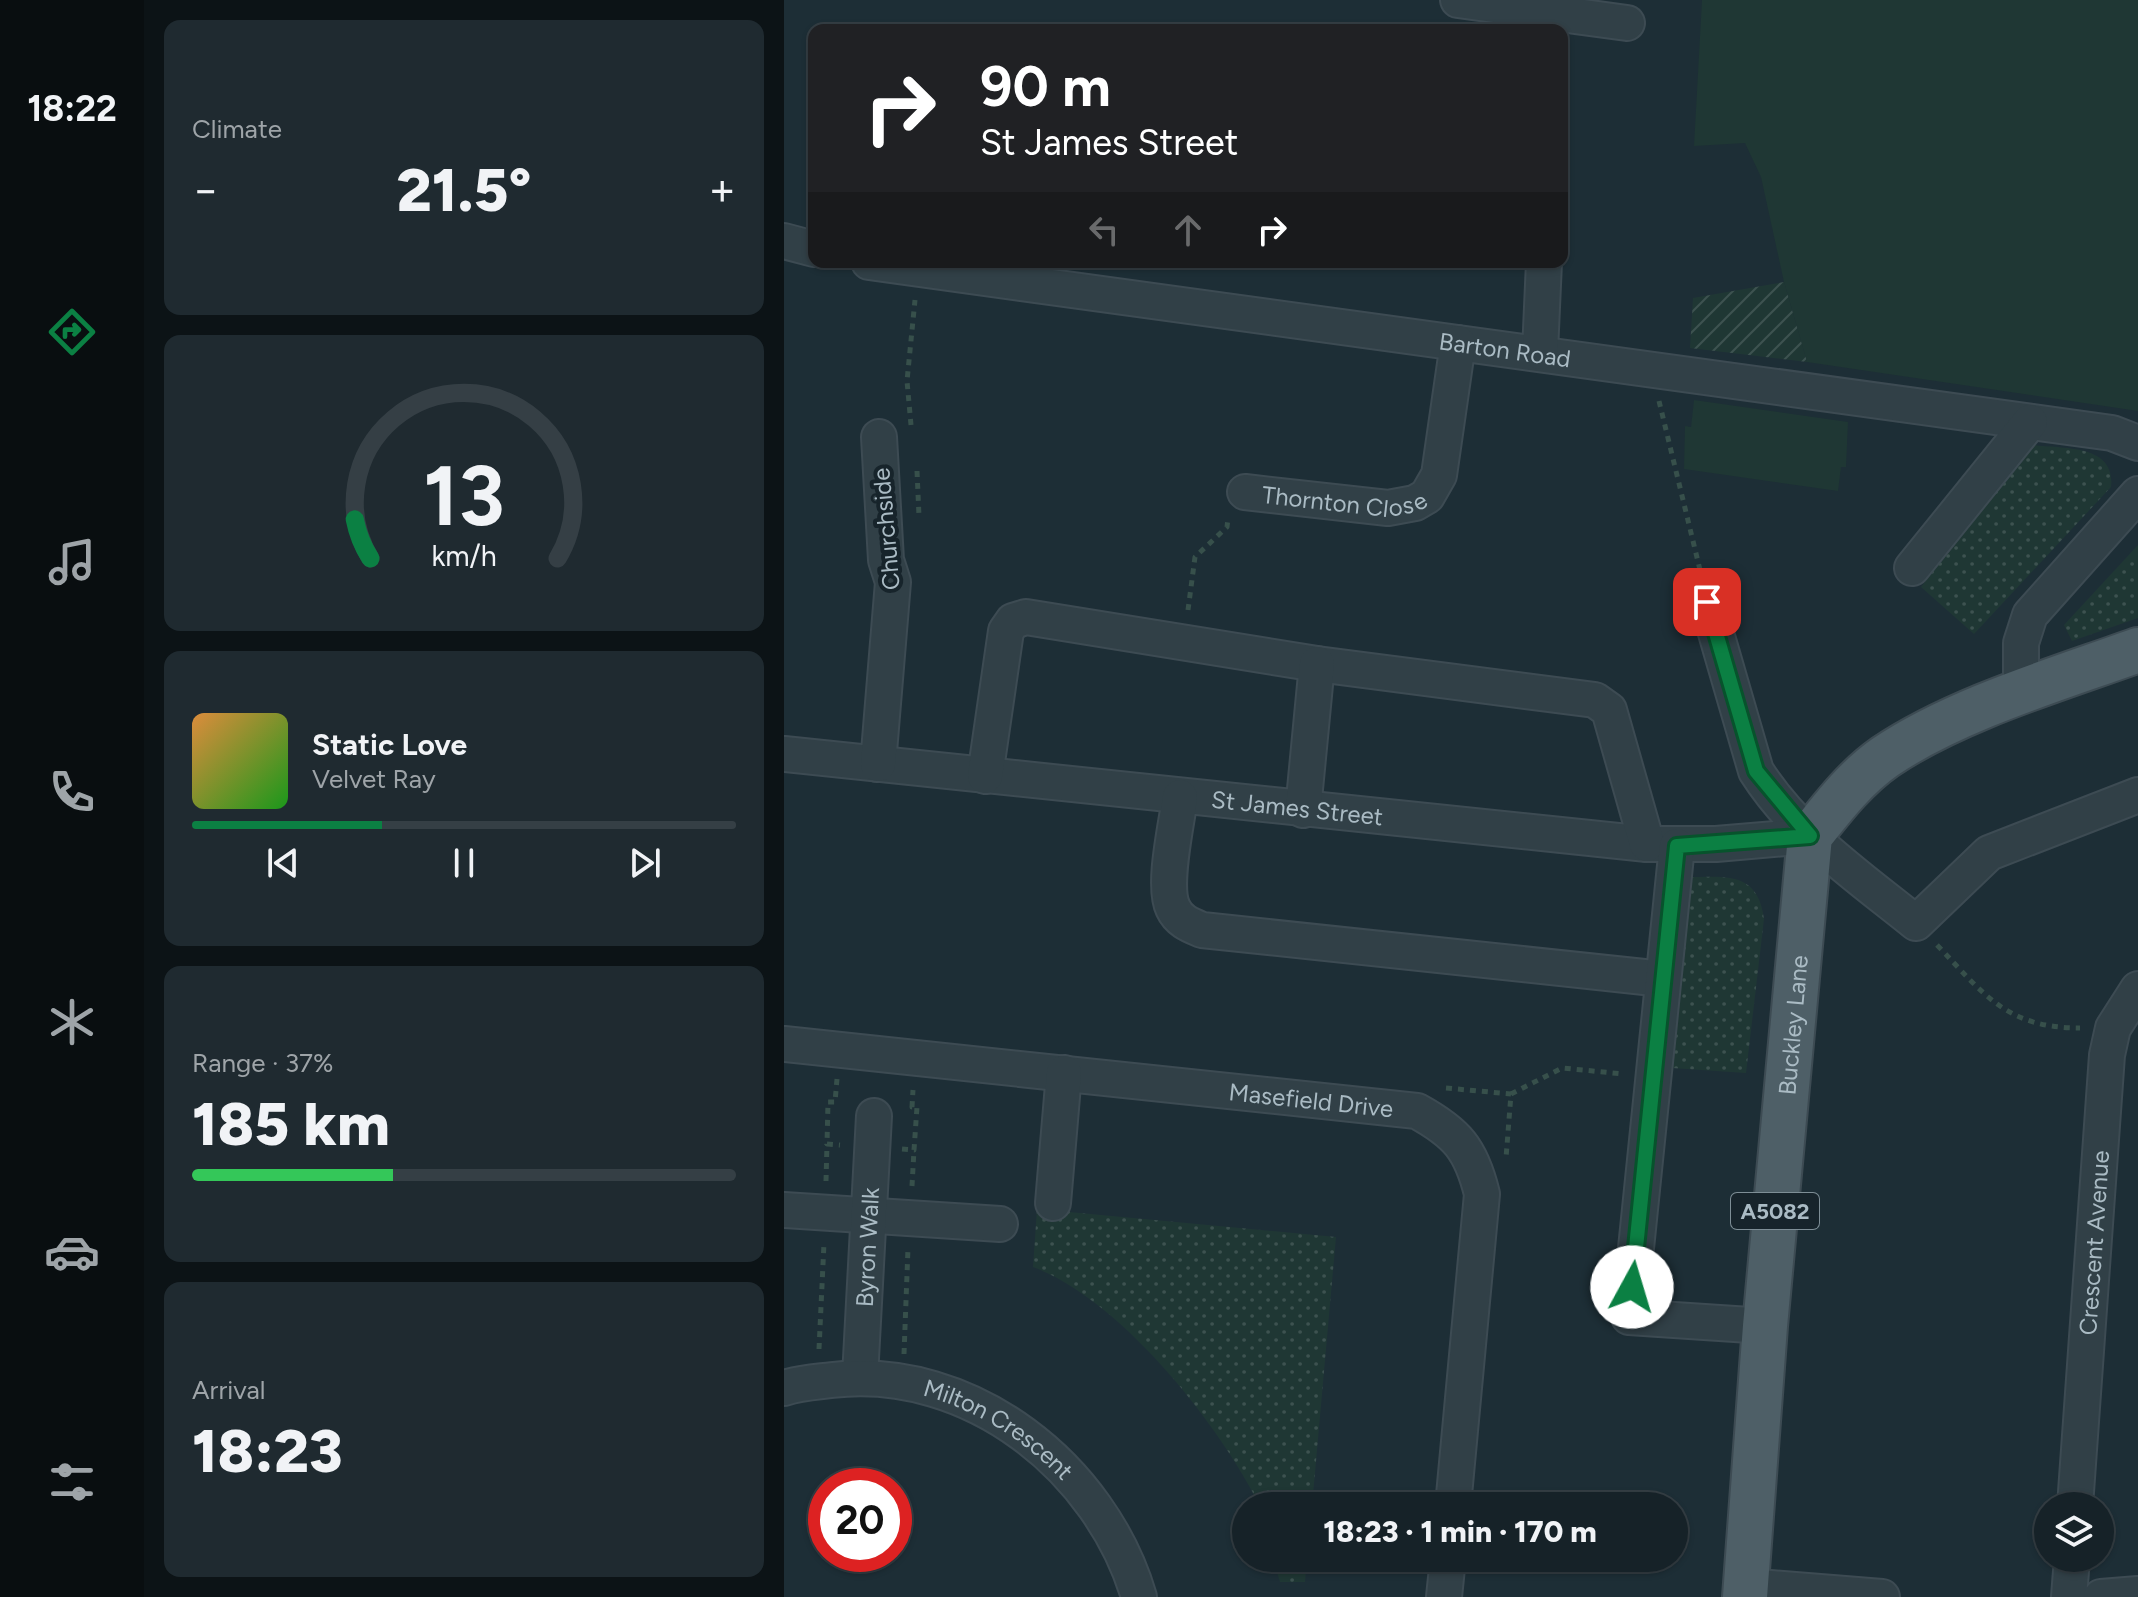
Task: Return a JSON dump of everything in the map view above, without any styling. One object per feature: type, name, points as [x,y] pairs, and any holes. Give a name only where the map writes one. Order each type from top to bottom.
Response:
[{"type":"main road","points":[[1810,836],[1847,789],[1885,757],[1930,732],[2021,693],[2138,650]]},
{"type":"main road","name":"Buckley Lane","points":[[1746,1592],[1765,1326],[1810,836]]},
{"type":"street","points":[[1458,0],[1627,23]]},
{"type":"street","points":[[784,241],[808,247]]},
{"type":"street","name":"Barton Road","points":[[913,268],[2112,433],[2138,443]]},
{"type":"street","points":[[1540,352],[1544,268]]},
{"type":"street","name":"Thornton Close","points":[[1245,492],[1388,508],[1415,503],[1427,496],[1439,475],[1458,343]]},
{"type":"street","points":[[1912,568],[2030,422]]},
{"type":"street","name":"Churchside","points":[[878,764],[873,666],[893,582],[886,560],[879,437]]},
{"type":"street","points":[[2021,693],[2021,643],[2030,615],[2138,494]]},
{"type":"street","points":[[1707,602],[1756,771],[1810,836],[1916,923],[1989,853],[2138,795]]},
{"type":"street","points":[[985,776],[1006,631],[1013,621],[1026,617],[1317,664],[1595,700],[1609,710],[1662,845],[1663,979],[1629,1317],[1765,1326]]},
{"type":"street","points":[[1303,810],[1317,664]]},
{"type":"street","name":"St James Street","points":[[784,754],[1662,845],[1810,836]]},
{"type":"street","points":[[1180,797],[1169,893],[1173,910],[1186,924],[1202,930],[1663,979]]},
{"type":"street","name":"Crescent Avenue","points":[[2076,1492],[2107,1055],[2113,1028],[2138,989]]},
{"type":"street","name":"Masefield Drive","points":[[784,1044],[1417,1111],[1443,1125],[1464,1145],[1476,1168],[1482,1194],[1454,1492]]},
{"type":"street","points":[[1053,1203],[1064,1073]]},
{"type":"street","name":"Byron Walk","points":[[860,1377],[874,1116]]},
{"type":"street","points":[[784,1210],[1000,1224]]},
{"type":"street","name":"Milton Crescent","points":[[784,1388],[860,1377],[902,1383],[973,1404],[1019,1430],[1056,1459],[1090,1496],[1116,1534],[1139,1597]]},
{"type":"street","points":[[1444,1597],[1447,1572]]},
{"type":"street","points":[[2069,1597],[2071,1572]]},
{"type":"street","points":[[1746,1592],[1882,1597]]},
{"type":"street","points":[[2101,1597],[2138,1594]]},
{"type":"path","points":[[1651,368],[1707,602]]},
{"type":"path","points":[[1184,643],[1195,557],[1227,527],[1231,490],[1245,492]]},
{"type":"path","points":[[1916,923],[1999,1008],[2050,1028],[2113,1028]]},
{"type":"path","points":[[1511,1094],[1562,1068],[1653,1077]]},
{"type":"path","points":[[817,1382],[827,1144]]},
{"type":"path","points":[[902,1383],[914,1150]]},
{"type":"green space","points":[[1702,0],[2138,0],[2138,411],[1807,362],[1784,282],[1761,177],[1745,143],[1694,146]]},
{"type":"green space","points":[[1784,282],[1807,362],[1690,348],[1693,298]]},
{"type":"green space","points":[[1694,400],[1848,422],[1846,467],[1841,467],[1838,491],[1684,469],[1685,426],[1691,427]]},
{"type":"green space","points":[[2033,445],[2086,451],[2097,456],[2110,473],[2111,487],[1974,634],[1921,587]]},
{"type":"green space","points":[[2138,545],[2138,618],[2072,641],[2064,625]]},
{"type":"green space","points":[[1686,877],[1737,880],[1747,884],[1761,903],[1764,919],[1746,1073],[1672,1068],[1687,931],[1680,913]]},
{"type":"green space","points":[[1037,1209],[1336,1237],[1313,1492],[1252,1492],[1220,1439],[1193,1403],[1133,1336],[1066,1283],[1033,1267]]},
{"type":"green space","points":[[1277,1572],[1306,1572],[1305,1582],[1280,1582]]},
{"type":"route","points":[[1632,1287],[1677,846],[1810,836],[1756,771],[1707,602]]}]
